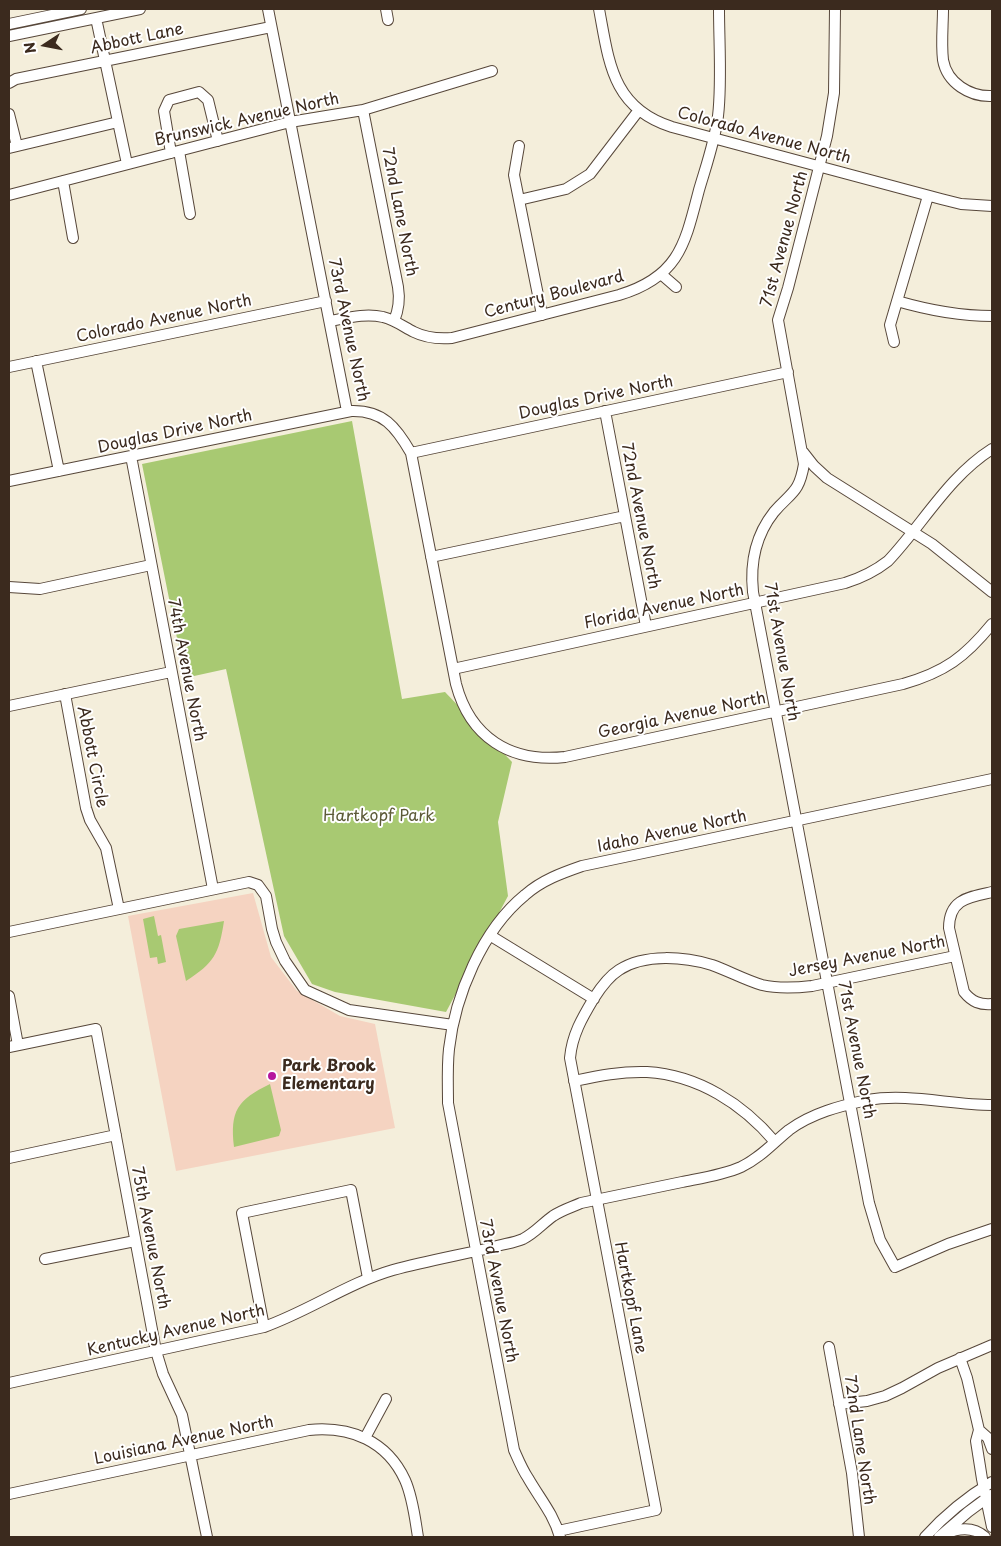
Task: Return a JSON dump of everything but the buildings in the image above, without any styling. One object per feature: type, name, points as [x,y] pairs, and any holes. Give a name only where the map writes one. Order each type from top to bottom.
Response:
[{"type":"street","points":[[9,24],[81,9]]},
{"type":"street","points":[[9,36],[140,9]]},
{"type":"street","name":"73rd Avenue North","points":[[268,9],[347,412],[363,410],[385,419],[394,427],[411,453],[460,699],[467,714],[477,727],[488,738],[502,747],[533,758],[565,757]]},
{"type":"street","points":[[386,9],[388,20]]},
{"type":"street","name":"Colorado Avenue North","points":[[599,9],[613,73],[624,93],[639,110],[651,119],[664,125],[928,196],[961,204],[992,206]]},
{"type":"street","name":"Century Boulevard","points":[[330,321],[369,315],[394,321],[416,333],[440,339],[452,338],[632,291],[644,286],[660,274],[680,251],[686,239],[718,116],[719,9]]},
{"type":"street","name":"71st Avenue North","points":[[835,9],[834,92],[829,128],[778,320],[803,452],[803,471],[797,489],[775,511],[765,525],[758,540],[753,558],[752,575],[755,602],[869,1203],[880,1240],[895,1266],[948,1244],[992,1229]]},
{"type":"street","points":[[943,9],[943,56],[947,71],[953,80],[969,93],[992,96]]},
{"type":"street","points":[[96,18],[128,164]]},
{"type":"street","name":"Abbott Lane","points":[[9,82],[271,26]]},
{"type":"street","name":"Brunswick Avenue North","points":[[9,195],[290,122],[363,110],[492,71]]},
{"type":"street","points":[[190,214],[164,111],[169,100],[199,92],[208,100],[218,141]]},
{"type":"street","name":"72nd Lane North","points":[[363,110],[400,299],[394,321]]},
{"type":"street","points":[[519,200],[566,189],[590,174],[639,110]]},
{"type":"street","points":[[9,114],[13,147],[118,122]]},
{"type":"street","points":[[519,146],[514,175],[542,315]]},
{"type":"street","points":[[63,181],[73,238]]},
{"type":"street","points":[[894,342],[890,325],[928,196]]},
{"type":"street","points":[[660,274],[676,287]]},
{"type":"street","points":[[897,301],[936,311],[963,315],[992,316]]},
{"type":"street","name":"Colorado Avenue North","points":[[9,367],[326,302]]},
{"type":"street","points":[[36,361],[59,471]]},
{"type":"street","name":"Douglas Drive North","points":[[411,453],[788,372]]},
{"type":"street","name":"72nd Avenue North","points":[[605,411],[646,626]]},
{"type":"street","name":"Douglas Drive North","points":[[9,481],[347,412]]},
{"type":"street","name":"Florida Avenue North","points":[[453,669],[861,578],[875,571],[888,561],[956,478],[992,450]]},
{"type":"street","points":[[803,452],[827,478],[932,544],[992,592]]},
{"type":"street","name":"74th Avenue North","points":[[131,456],[212,889]]},
{"type":"street","points":[[431,557],[625,516]]},
{"type":"street","points":[[9,587],[40,589],[151,565]]},
{"type":"street","name":"Georgia Avenue North","points":[[565,757],[922,679],[956,661],[971,648],[992,624]]},
{"type":"street","points":[[9,706],[171,672]]},
{"type":"street","name":"Abbott Circle","points":[[65,694],[86,808],[90,820],[106,848],[119,909]]},
{"type":"street","name":"Idaho Avenue North","points":[[450,1039],[459,1000],[466,981],[490,936],[509,910],[524,895],[542,882],[562,872],[582,866],[992,779]]},
{"type":"street","points":[[9,932],[249,882],[258,885],[266,896],[276,942],[285,960],[305,990],[349,1010],[453,1025]]},
{"type":"street","name":"Jersey Avenue North","points":[[594,1000],[609,978],[620,969],[633,963],[655,959],[669,958],[710,965],[763,985],[779,988],[796,988],[955,956],[949,928],[952,912],[956,905],[962,900],[992,892]]},
{"type":"street","points":[[490,936],[594,1000]]},
{"type":"street","points":[[955,956],[964,992],[975,1002],[992,1004]]},
{"type":"street","points":[[9,996],[13,1046]]},
{"type":"street","name":"Hartkopf Lane","points":[[559,1534],[656,1510],[570,1058],[574,1034],[594,1000]]},
{"type":"street","name":"75th Avenue North","points":[[13,1046],[96,1029],[156,1351],[163,1374],[182,1414],[207,1537]]},
{"type":"street","name":"73rd Avenue North","points":[[450,1039],[447,1077],[448,1103],[514,1450],[528,1479],[547,1505],[559,1534]]},
{"type":"street","points":[[574,1081],[600,1075],[647,1072],[693,1082],[734,1103],[753,1118],[775,1142]]},
{"type":"street","name":"Kentucky Avenue North","points":[[9,1383],[264,1327],[303,1311],[368,1278],[393,1270],[475,1252],[522,1239],[533,1233],[554,1215],[567,1208],[742,1167],[755,1159],[790,1130],[822,1112],[851,1104],[901,1097],[992,1105]]},
{"type":"street","points":[[9,1158],[116,1135]]},
{"type":"street","points":[[264,1327],[242,1213],[351,1190],[368,1278]]},
{"type":"street","points":[[45,1260],[135,1241]]},
{"type":"street","points":[[839,1404],[885,1396],[960,1358],[992,1345]]},
{"type":"street","name":"72nd Lane North","points":[[829,1347],[852,1473],[859,1537]]},
{"type":"street","points":[[960,1358],[967,1378],[979,1430],[976,1441],[988,1484],[992,1528]]},
{"type":"street","points":[[386,1399],[365,1438],[378,1446],[399,1468],[406,1482],[418,1537]]},
{"type":"street","name":"Louisiana Avenue North","points":[[9,1494],[310,1430],[338,1429],[365,1438]]},
{"type":"street","points":[[979,1430],[988,1438],[992,1449]]},
{"type":"street","points":[[926,1537],[947,1514],[988,1484]]},
{"type":"street","points":[[940,1536],[989,1496]]},
{"type":"street","points":[[940,1536],[958,1529],[966,1529],[986,1537]]},
{"type":"shaded area","name":"Park Brook Elementary","points":[[253,893],[271,957],[297,991],[340,1016],[375,1024],[395,1128],[176,1171],[128,916]]},
{"type":"green space","name":"Hartkopf Park","points":[[352,421],[402,699],[445,692],[512,762],[498,822],[508,896],[446,1012],[335,992],[312,984],[284,936],[226,669],[185,678],[142,464]]},
{"type":"green space","points":[[154,916],[158,936],[161,935],[166,962],[158,964],[157,957],[150,958],[143,919]]},
{"type":"green space","points":[[224,921],[220,942],[214,957],[203,969],[186,981],[176,936],[179,929]]},
{"type":"green space","points":[[270,1084],[281,1130],[279,1136],[234,1147],[233,1124],[238,1108],[243,1101]]},
{"type":"place","name":"Park Brook Elementary","points":[[272,1076]]}]
